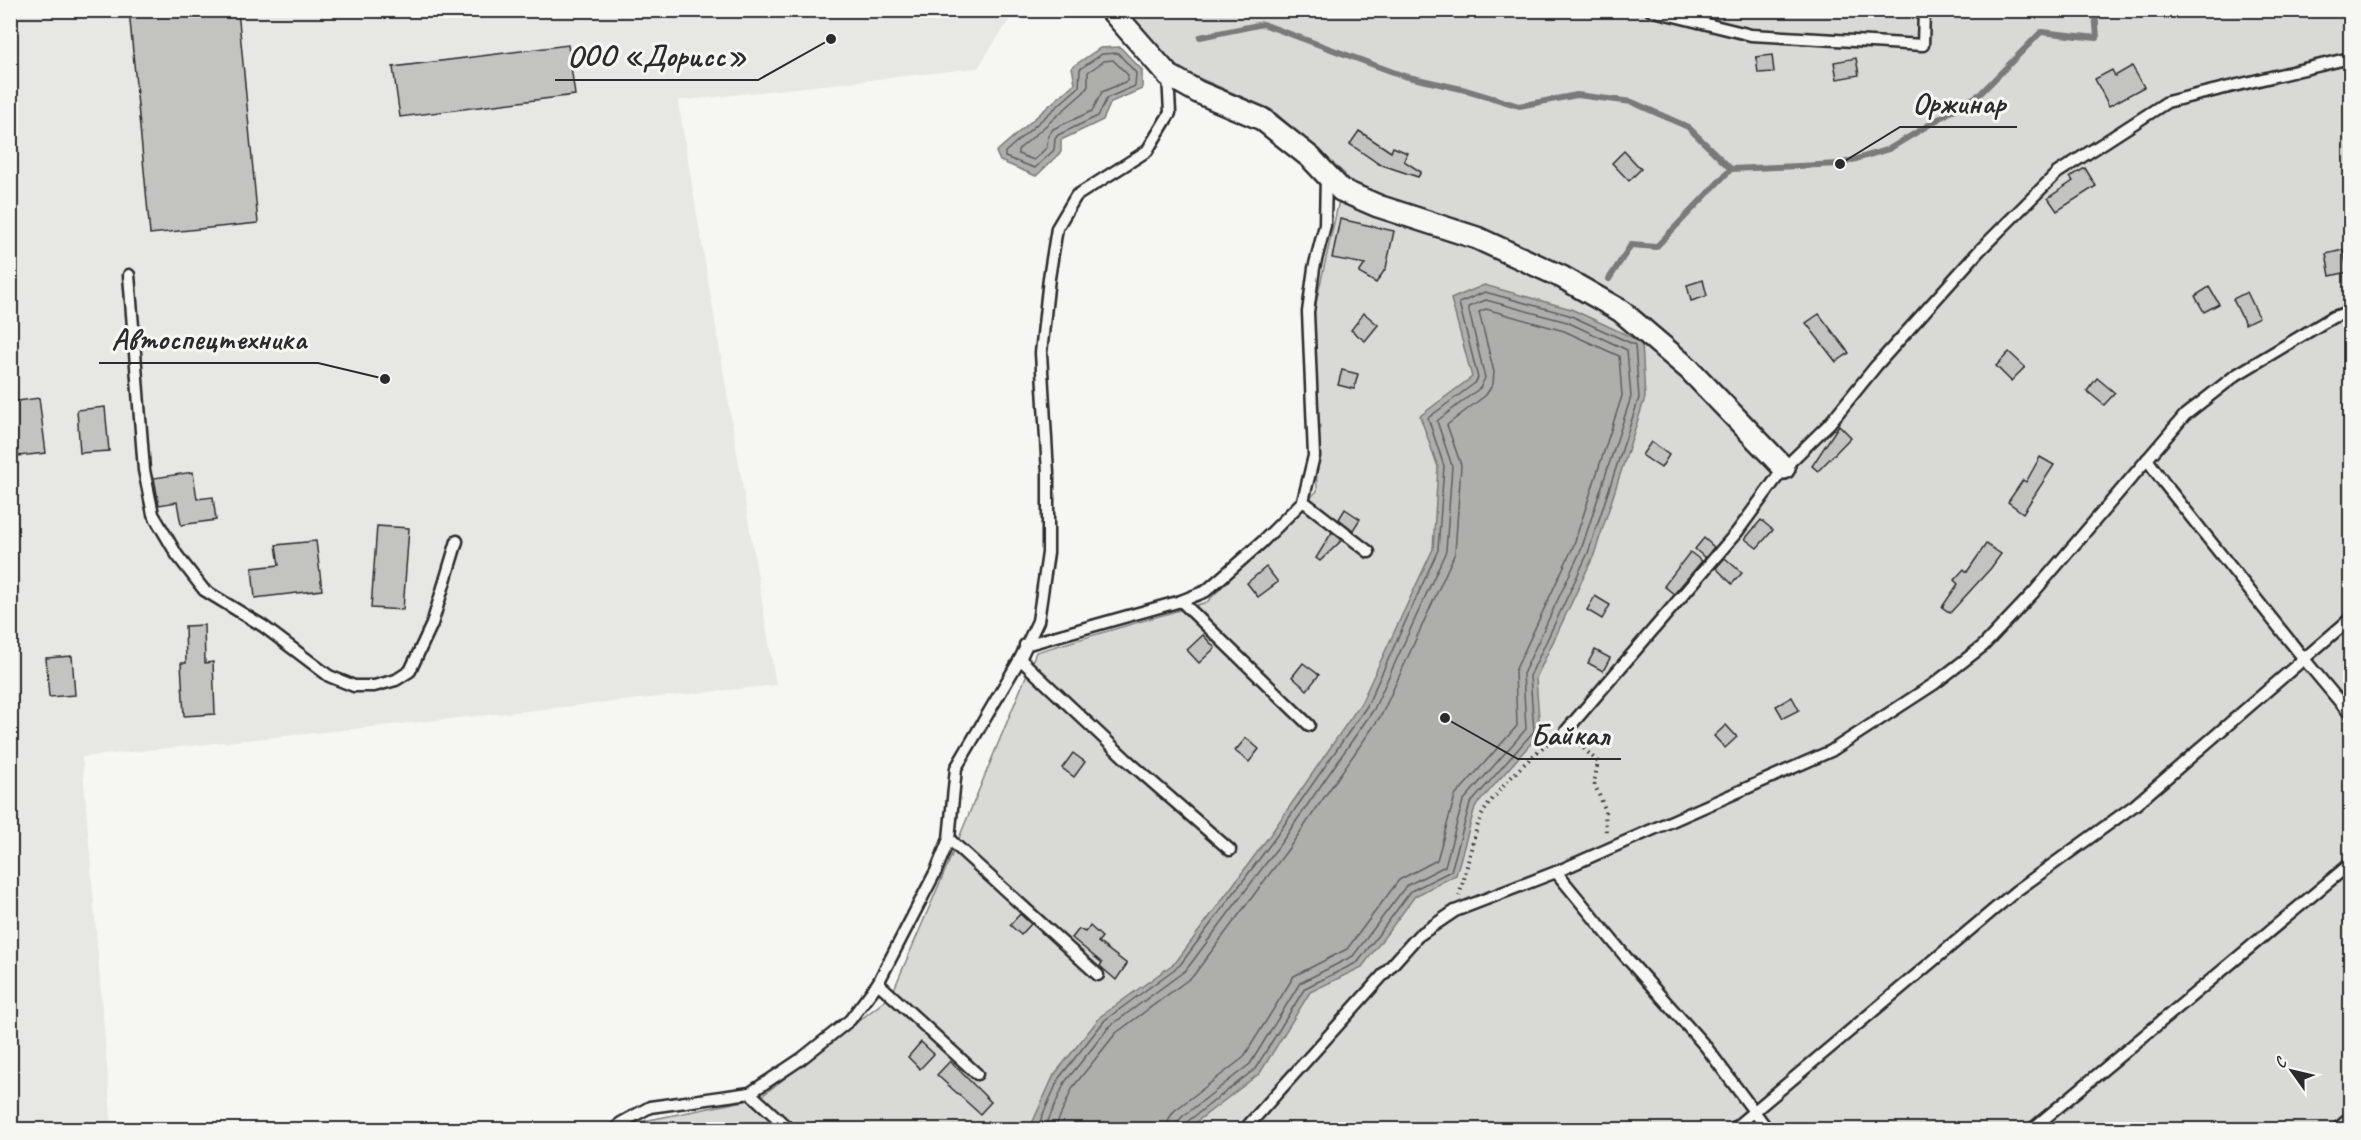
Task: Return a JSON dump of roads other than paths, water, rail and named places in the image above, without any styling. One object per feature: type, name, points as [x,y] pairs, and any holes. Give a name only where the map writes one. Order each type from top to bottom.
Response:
[{"type":"street","points":[[1111,10],[1168,75],[1198,92],[1262,119],[1311,158],[1341,190],[1378,206],[1477,238],[1562,277],[1621,310],[1689,369],[1784,468]]},
{"type":"lane","points":[[1650,10],[1751,35],[1923,45],[1924,10]]},
{"type":"lane","points":[[1566,731],[1737,532],[1784,468],[1830,424],[1876,366],[1979,251],[2057,173],[2167,102],[2350,58]]},
{"type":"lane","points":[[615,1130],[621,1123],[650,1107],[750,1093],[801,1059],[850,1020],[878,983],[936,871],[949,839],[956,768],[1020,659],[1038,621],[1048,553],[1048,473],[1041,353],[1057,228],[1076,196],[1147,151],[1170,113],[1168,75]]},
{"type":"lane","points":[[1025,645],[1181,601],[1206,591],[1261,543],[1303,501],[1314,456],[1308,312],[1314,268],[1325,225],[1326,173]]},
{"type":"lane","points":[[129,275],[144,470],[153,514],[177,555],[204,590],[263,626],[329,676],[354,686],[374,686],[396,680],[410,670],[432,624],[457,541]]},
{"type":"lane","points":[[1244,1130],[1418,936],[1455,911],[1556,872],[1831,752],[1934,684],[1983,646],[2185,415],[2236,375],[2333,317],[2350,312]]},
{"type":"lane","points":[[2148,459],[2164,483],[2350,714]]},
{"type":"lane","points":[[1303,501],[1369,552]]},
{"type":"lane","points":[[1181,601],[1309,725]]},
{"type":"lane","points":[[1732,1130],[2016,891],[2135,805],[2350,619]]},
{"type":"lane","points":[[1020,659],[1127,760],[1230,850]]},
{"type":"lane","points":[[949,839],[1098,975]]},
{"type":"lane","points":[[2031,1130],[2350,864]]},
{"type":"lane","points":[[1556,872],[1625,956],[1706,1047],[1768,1130]]},
{"type":"lane","points":[[878,983],[977,1074]]},
{"type":"lane","points":[[750,1093],[790,1130]]},
{"type":"lane","points":[[2337,1130],[2350,1118]]},
{"type":"water","points":[[1120,47],[1142,70],[1142,89],[1111,102],[1103,120],[1061,140],[1061,152],[1036,176],[1000,161],[996,152],[1075,83],[1072,67],[1100,48]]},
{"type":"water","points":[[1484,285],[1571,309],[1642,342],[1645,398],[1594,555],[1536,678],[1540,733],[1475,807],[1456,875],[1415,896],[1362,967],[1310,992],[1260,1073],[1187,1129],[1029,1130],[1054,1075],[1101,1016],[1176,962],[1270,835],[1361,703],[1433,549],[1438,467],[1420,416],[1472,377],[1451,299]]},
{"type":"waterway","points":[[1609,279],[1631,245],[1656,247],[1731,169],[1840,164],[1889,149],[1980,94],[2041,32],[2097,38],[2095,10]]},
{"type":"waterway","points":[[1200,37],[1263,24],[1404,76],[1466,90],[1519,106],[1577,95],[1632,102],[1688,127],[1731,169]]},
{"type":"place","name":"ООО «Дорисс»","points":[[831,39]]},
{"type":"place","name":"Оржинар","points":[[1840,164]]},
{"type":"place","name":"Автоспецтехника","points":[[385,379]]},
{"type":"place","name":"Байкал","points":[[1445,718]]}]
